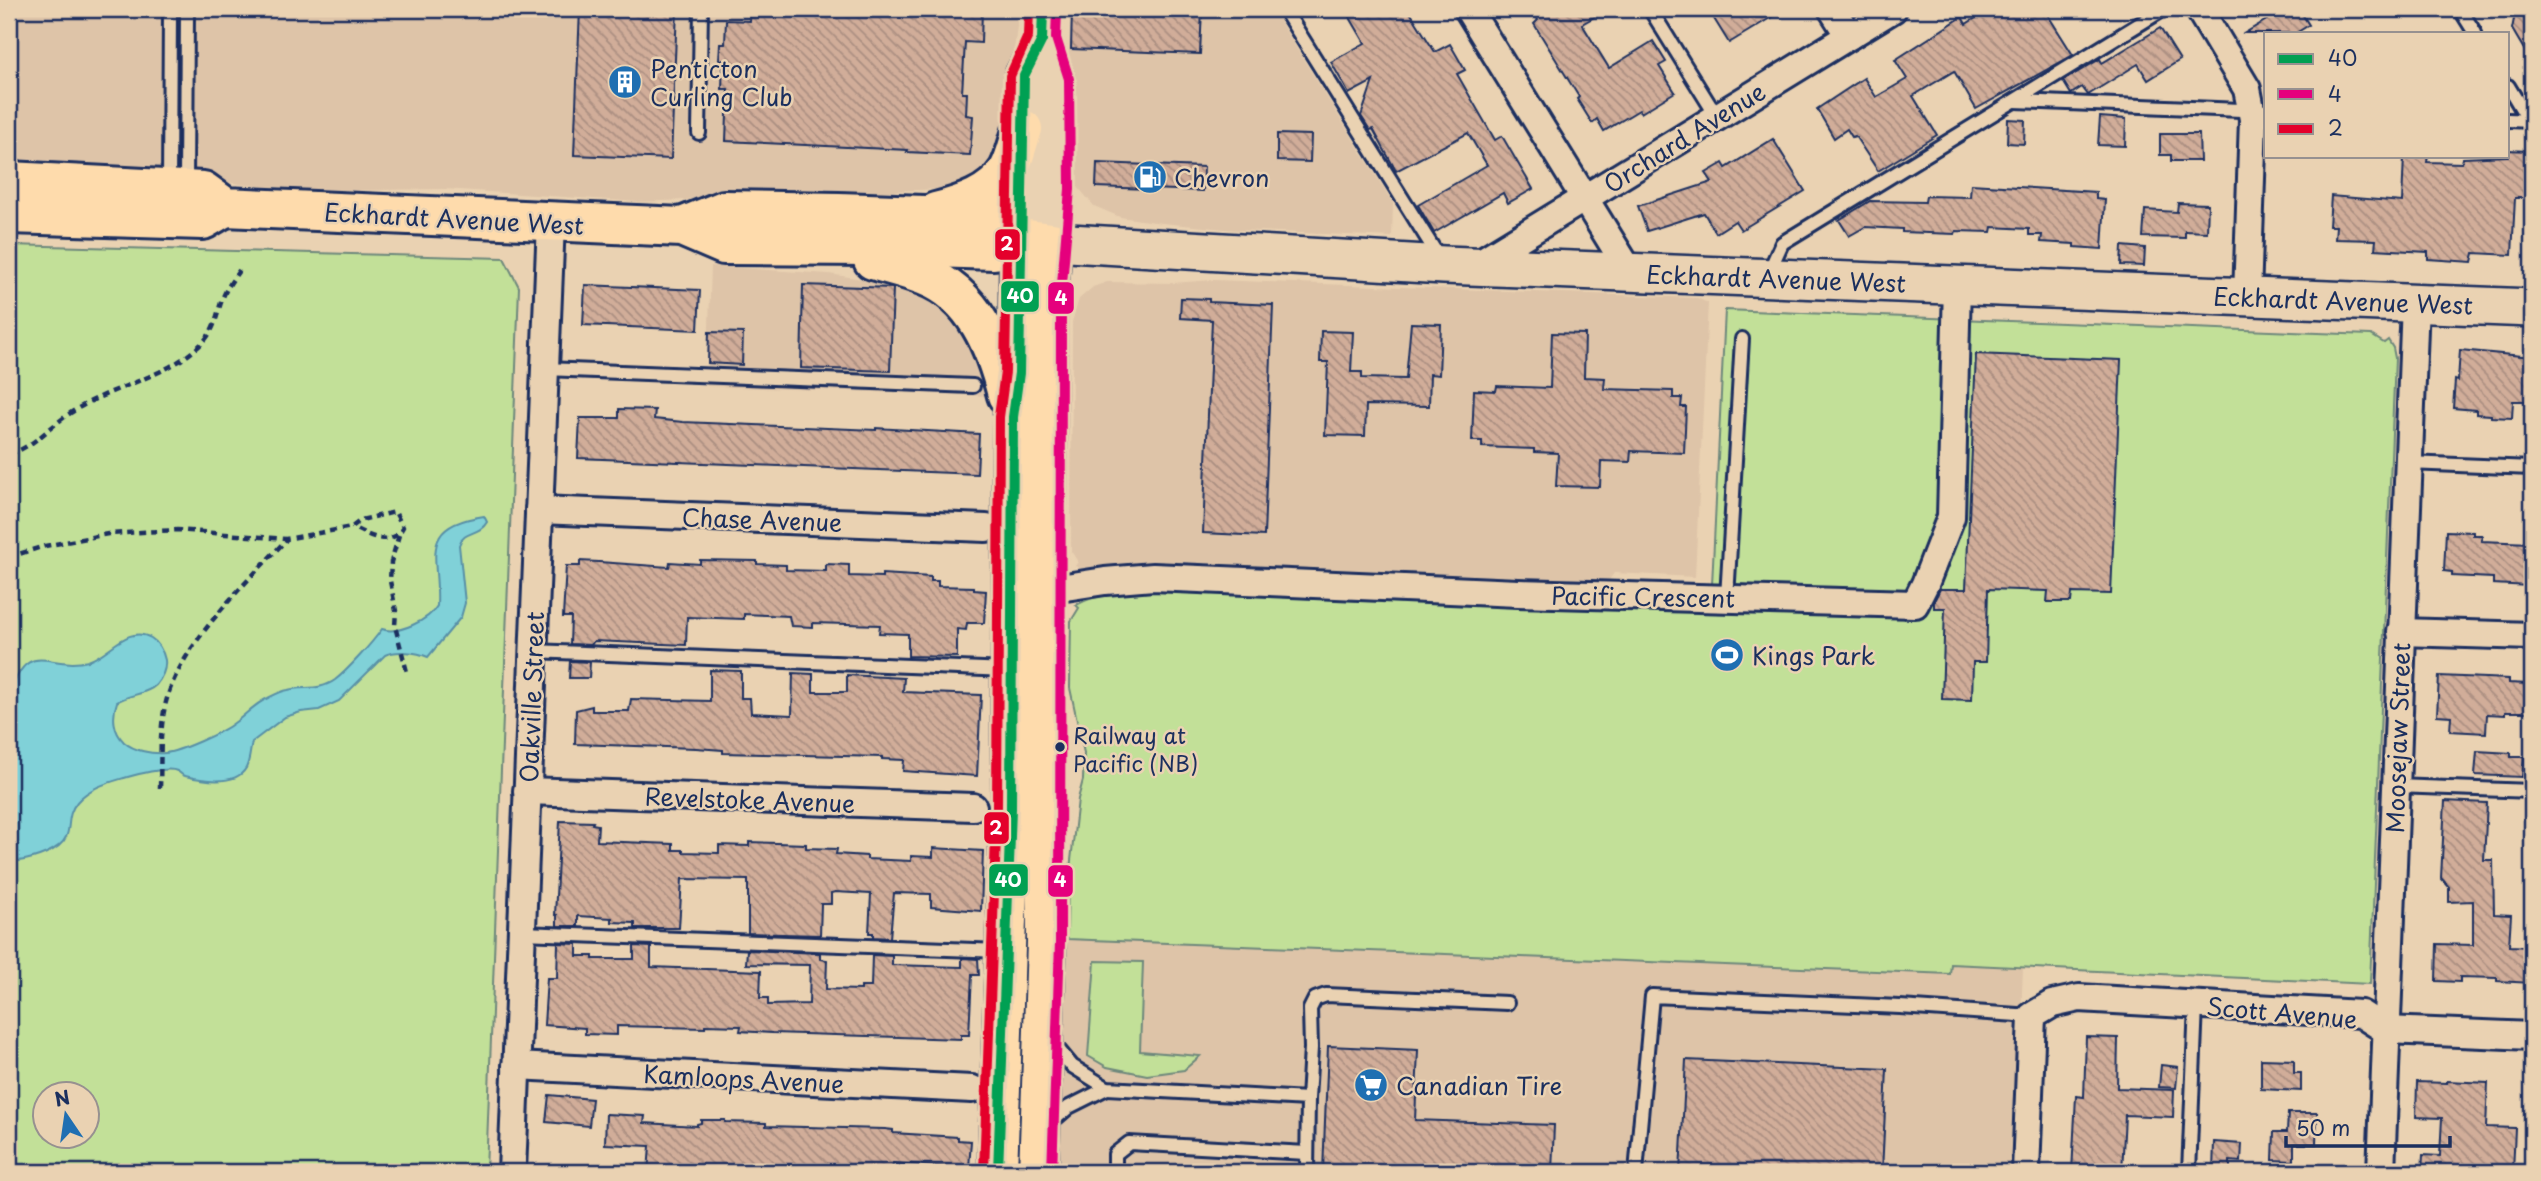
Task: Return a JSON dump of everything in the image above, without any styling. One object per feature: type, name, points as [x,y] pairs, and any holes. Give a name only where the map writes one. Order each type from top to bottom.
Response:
[{"type":"highway","points":[[924,215],[961,205],[996,186],[1009,170],[1023,129]]},
{"type":"highway","name":"Eckhardt Avenue West","points":[[9,181],[203,191],[225,207]]},
{"type":"highway","name":"Eckhardt Avenue West","points":[[9,214],[203,220],[225,207],[682,227],[724,245],[994,250],[1036,240]]},
{"type":"highway","name":"Eckhardt Avenue West","points":[[682,227],[724,210],[924,215],[1002,223],[1036,240]]},
{"type":"highway","points":[[998,1172],[1012,670],[1013,417],[1036,240]]},
{"type":"highway","points":[[1036,240],[1047,295],[1046,942],[1038,1172]]},
{"type":"highway","points":[[824,246],[926,276],[949,289],[978,318],[990,340],[999,362],[1013,417]]},
{"type":"main road","points":[[1036,240],[1023,129],[1024,76],[1042,24]]},
{"type":"main road","points":[[1036,240],[1056,189],[1055,79],[1042,24]]},
{"type":"main road","name":"Eckhardt Avenue West","points":[[1036,240],[1459,266],[2532,308]]},
{"type":"street","points":[[1468,9],[1630,272]]},
{"type":"street","points":[[1832,9],[1849,36]]},
{"type":"street","name":"Orchard Avenue","points":[[1459,266],[1585,198],[1893,9]]},
{"type":"street","points":[[2199,9],[2259,110],[2253,119],[2247,297]]},
{"type":"street","name":"Oakville Street","points":[[512,1172],[551,222]]},
{"type":"street","name":"Pacific Crescent","points":[[1046,590],[1105,580],[1153,578],[1518,593],[1915,604],[1951,517],[1957,285]]},
{"type":"street","name":"Moosejaw Street","points":[[2381,1172],[2415,303]]},
{"type":"street","name":"Chase Avenue","points":[[539,510],[986,528]]},
{"type":"street","points":[[2402,632],[2532,636]]},
{"type":"street","name":"Revelstoke Avenue","points":[[527,791],[973,807]]},
{"type":"street","name":"Scott Avenue","points":[[2032,1016],[2052,1004],[2079,998],[2361,1014],[2386,1030],[2532,1036]]},
{"type":"street","points":[[2026,1172],[2032,1016]]},
{"type":"street","name":"Kamloops Avenue","points":[[516,1066],[972,1089]]},
{"type":"lane","points":[[170,9],[177,189]]},
{"type":"lane","points":[[177,189],[187,9]]},
{"type":"lane","points":[[699,133],[701,9]]},
{"type":"lane","points":[[1284,9],[1459,266]]},
{"type":"lane","points":[[1650,9],[1717,117]]},
{"type":"lane","points":[[1767,278],[1782,243],[2164,9]]},
{"type":"lane","points":[[2460,9],[2474,32]]},
{"type":"lane","points":[[2510,89],[2531,121]]},
{"type":"lane","points":[[2014,101],[2259,110]]},
{"type":"lane","points":[[2510,120],[2531,121]]},
{"type":"lane","points":[[1727,598],[1742,339]]},
{"type":"lane","points":[[545,369],[973,386]]},
{"type":"lane","points":[[2408,463],[2532,468]]},
{"type":"lane","points":[[533,651],[1012,670]]},
{"type":"lane","points":[[2395,786],[2532,791]]},
{"type":"lane","points":[[522,933],[1006,951]]},
{"type":"lane","points":[[1307,1172],[1310,1009],[1315,999],[1326,995],[1507,1003]]},
{"type":"lane","points":[[1636,1172],[1652,996],[2032,1016]]},
{"type":"lane","points":[[2189,1172],[2196,1005]]},
{"type":"lane","points":[[1043,1029],[1072,1066],[1107,1088],[1308,1099]]},
{"type":"lane","points":[[1040,1132],[1069,1107],[1107,1088]]},
{"type":"lane","points":[[1115,1172],[1115,1154],[1129,1143],[1307,1153]]},
{"type":"path","points":[[9,454],[37,440],[70,413],[107,392],[184,358],[206,339],[215,324],[227,288],[240,270]]},
{"type":"path","points":[[9,557],[45,546],[108,534],[177,530],[286,539],[352,527],[361,520],[395,512],[403,527],[391,562],[390,581],[396,611],[395,626],[407,672]]},
{"type":"path","points":[[352,527],[375,539],[394,538],[400,534]]},
{"type":"path","points":[[160,788],[165,705],[172,685],[195,644],[286,539]]},
{"type":"shaded area","points":[[9,9],[1019,9],[1001,161],[964,188],[639,202],[445,189],[296,191],[155,173],[9,169]]},
{"type":"shaded area","points":[[1071,9],[1272,9],[1393,203],[1392,237],[1236,230],[1162,223],[1120,217],[1094,206],[1078,187],[1072,165],[1069,52]]},
{"type":"shaded area","points":[[711,266],[829,274],[876,281],[905,289],[935,304],[954,323],[970,344],[990,396],[707,386]]},
{"type":"shaded area","points":[[1213,280],[1697,298],[1708,303],[1695,577],[1614,573],[1604,582],[1150,565],[1095,570],[1075,566],[1078,562],[1071,551],[1072,322],[1079,299],[1093,287],[1107,282],[1173,283]]},
{"type":"shaded area","points":[[1067,939],[1949,974],[1950,964],[2023,968],[2015,1172],[1058,1172]]},
{"type":"green space","points":[[9,245],[504,258],[519,287],[486,1172],[9,1172]]},
{"type":"green space","name":"Kings Park","points":[[1725,310],[2371,335],[2384,343],[2388,340],[2395,358],[2370,984],[1951,964],[1950,974],[1067,939],[1068,887],[1078,799],[1083,780],[1084,753],[1070,688],[1071,621],[1079,608],[1076,605],[1105,595],[1156,590],[1711,606]]},
{"type":"green space","points":[[1095,961],[1143,962],[1140,1051],[1200,1056],[1184,1070],[1147,1075],[1107,1067],[1088,1056]]},
{"type":"water","points":[[484,516],[487,522],[484,526],[464,537],[459,545],[465,603],[461,617],[428,657],[406,652],[385,655],[339,701],[319,710],[285,717],[252,742],[246,768],[235,777],[200,779],[166,770],[111,782],[93,790],[77,802],[71,812],[66,837],[58,846],[38,856],[19,861],[9,853],[9,698],[23,667],[31,661],[88,661],[134,635],[151,638],[163,653],[163,673],[152,688],[117,702],[114,718],[120,738],[128,745],[149,752],[171,752],[228,727],[258,703],[278,693],[318,687],[335,680],[382,629],[404,628],[427,616],[437,606],[435,559],[440,536],[448,528],[463,521]]},
{"type":"building","name":"Penticton Curling Club","points":[[580,9],[677,9],[671,159],[574,155]]},
{"type":"building","points":[[751,9],[982,9],[981,43],[965,42],[962,93],[967,93],[966,115],[973,116],[970,155],[726,141],[728,89],[722,89],[723,60],[719,60],[720,44],[725,44],[726,20],[750,21]]},
{"type":"building","points":[[1072,9],[1202,9],[1200,54],[1071,49]]},
{"type":"building","points":[[1345,9],[1408,9],[1435,52],[1450,44],[1465,70],[1457,74],[1495,140],[1502,136],[1533,189],[1508,203],[1503,193],[1434,233],[1418,205],[1487,165],[1468,133],[1396,171],[1373,129],[1370,130],[1361,116],[1373,81],[1349,94],[1331,62],[1365,43]]},
{"type":"building","points":[[1531,9],[1608,9],[1582,24],[1609,68],[1653,41],[1666,62],[1659,66],[1675,92],[1604,131],[1597,119],[1592,123],[1577,99],[1579,97],[1534,24],[1538,20]]},
{"type":"building","points":[[1708,9],[1785,9],[1729,43]]},
{"type":"building","points":[[1990,9],[2044,9],[2073,55],[1976,109],[1954,71],[1913,96],[1937,135],[1878,171],[1855,136],[1852,137],[1847,129],[1834,138],[1817,109],[1864,78],[1876,97],[1907,79],[1895,60],[1962,17],[1966,24]]},
{"type":"building","points":[[2285,9],[2299,9],[2309,25],[2298,32],[2245,33]]},
{"type":"building","points":[[2516,9],[2532,9],[2532,63],[2512,29]]},
{"type":"building","points":[[2160,28],[2180,60],[2148,80],[2138,64],[2088,95],[2082,87],[2071,94],[2063,81],[2100,59],[2102,63]]},
{"type":"building","points":[[2100,117],[2126,119],[2125,146],[2098,145]]},
{"type":"building","points":[[2008,119],[2025,120],[2024,144],[2007,143]]},
{"type":"building","points":[[1277,134],[1311,135],[1310,162],[1277,161]]},
{"type":"building","points":[[2160,134],[2199,134],[2200,161],[2171,161],[2171,155],[2160,155]]},
{"type":"building","points":[[1773,139],[1805,191],[1741,230],[1735,221],[1716,233],[1704,213],[1647,231],[1638,206],[1712,182],[1706,173],[1723,163],[1726,168]]},
{"type":"building","points":[[2510,150],[2527,151],[2525,198],[2515,198],[2512,255],[2474,253],[2472,262],[2428,259],[2428,252],[2375,249],[2376,240],[2335,239],[2336,226],[2329,226],[2331,196],[2402,202],[2404,158],[2462,163],[2463,158],[2510,158]]},
{"type":"building","name":"Chevron","points":[[1097,163],[1204,167],[1203,191],[1096,187]]},
{"type":"building","points":[[1971,184],[2096,192],[2096,199],[2105,200],[2102,249],[2041,242],[2042,235],[2029,235],[2029,229],[1992,227],[1991,232],[1956,231],[1955,234],[1902,232],[1902,229],[1865,227],[1849,236],[1839,220],[1870,201],[1925,202],[1926,196],[1970,197]]},
{"type":"building","points":[[2178,203],[2208,204],[2207,232],[2185,231],[2185,238],[2143,237],[2145,210],[2177,212]]},
{"type":"building","points":[[2122,246],[2145,248],[2144,266],[2121,265]]},
{"type":"building","points":[[585,285],[700,290],[698,330],[583,325]]},
{"type":"building","points":[[803,285],[893,288],[890,371],[801,368]]},
{"type":"building","points":[[1181,298],[1273,305],[1264,536],[1203,533],[1212,320],[1180,318]]},
{"type":"building","points":[[1411,323],[1441,324],[1439,375],[1430,374],[1429,406],[1366,405],[1365,436],[1325,435],[1328,362],[1320,362],[1321,331],[1353,332],[1351,372],[1362,372],[1362,378],[1406,379]]},
{"type":"building","points":[[709,332],[743,333],[742,365],[708,363]]},
{"type":"building","points":[[1552,333],[1585,334],[1584,377],[1605,378],[1604,389],[1673,391],[1673,398],[1682,398],[1681,407],[1686,407],[1684,453],[1631,451],[1630,462],[1601,461],[1600,487],[1556,486],[1558,453],[1482,447],[1482,441],[1472,441],[1474,390],[1496,391],[1497,386],[1550,388]]},
{"type":"building","points":[[2460,350],[2532,357],[2532,401],[2513,401],[2512,418],[2491,417],[2476,414],[2476,410],[2453,408]]},
{"type":"building","points":[[1976,354],[2121,360],[2111,594],[2072,593],[2071,602],[2047,602],[2048,591],[1988,589],[1986,662],[1973,662],[1972,700],[1942,699],[1945,608],[1934,608],[1934,601],[1940,589],[1966,589]]},
{"type":"building","points":[[619,409],[655,410],[654,419],[683,422],[979,434],[977,474],[578,458],[580,418],[619,418]]},
{"type":"building","points":[[2446,531],[2473,532],[2473,535],[2482,535],[2481,541],[2530,543],[2529,586],[2493,584],[2493,578],[2452,576],[2452,572],[2444,571]]},
{"type":"building","points":[[700,560],[757,561],[757,564],[786,565],[786,570],[826,571],[826,564],[849,565],[849,576],[882,577],[882,574],[931,577],[931,581],[938,581],[938,586],[974,587],[974,590],[986,591],[984,623],[967,623],[966,630],[957,629],[957,657],[908,656],[908,634],[879,633],[880,625],[813,623],[813,627],[791,626],[789,616],[744,614],[744,619],[687,617],[686,645],[594,641],[591,645],[570,644],[571,617],[563,617],[566,566],[580,566],[580,561],[669,567],[670,562],[700,564]]},
{"type":"building","points":[[570,661],[590,662],[589,678],[569,678]]},
{"type":"building","points":[[710,670],[741,671],[741,698],[750,698],[751,713],[792,715],[793,673],[813,674],[813,692],[847,692],[847,675],[904,678],[903,692],[981,695],[977,776],[903,771],[904,760],[882,757],[723,753],[723,750],[696,748],[575,744],[576,710],[592,706],[592,711],[629,711],[631,699],[710,701]]},
{"type":"building","points":[[2439,676],[2509,679],[2509,683],[2528,684],[2527,712],[2487,714],[2486,733],[2450,731],[2451,716],[2437,715]]},
{"type":"building","points":[[2477,751],[2511,753],[2511,757],[2524,757],[2522,777],[2475,775]]},
{"type":"building","points":[[2445,801],[2487,803],[2484,860],[2493,860],[2494,914],[2511,915],[2509,946],[2532,947],[2532,983],[2460,977],[2460,982],[2436,981],[2437,944],[2473,945],[2473,901],[2449,902],[2449,887],[2441,878]]},
{"type":"building","points":[[560,821],[593,822],[592,824],[598,825],[597,841],[673,844],[673,850],[683,852],[719,853],[719,845],[749,846],[749,842],[806,844],[806,848],[837,849],[836,854],[911,861],[911,856],[933,857],[933,848],[983,851],[981,911],[931,907],[931,894],[894,893],[890,938],[873,937],[873,933],[869,933],[871,894],[835,892],[831,893],[831,904],[821,904],[820,935],[748,933],[748,880],[682,879],[679,928],[635,928],[635,923],[612,922],[612,918],[578,916],[578,926],[557,926],[555,915]]},
{"type":"building","points":[[558,943],[577,944],[577,956],[593,956],[593,959],[634,959],[634,946],[651,947],[651,967],[761,971],[760,998],[768,998],[768,1005],[809,1004],[810,965],[746,964],[747,950],[820,953],[820,959],[827,960],[826,989],[861,990],[861,987],[871,987],[872,955],[892,956],[892,965],[962,967],[962,958],[978,959],[979,975],[972,975],[969,1035],[961,1035],[961,1039],[772,1033],[740,1031],[741,1026],[705,1025],[705,1028],[617,1026],[617,1035],[585,1034],[585,1028],[544,1025],[547,978],[557,978]]},
{"type":"building","points":[[2086,1037],[2118,1038],[2117,1088],[2174,1090],[2173,1117],[2125,1115],[2122,1172],[2072,1172],[2076,1096],[2084,1097]]},
{"type":"building","name":"Canadian Tire","points":[[1328,1046],[1418,1050],[1415,1120],[1554,1125],[1552,1172],[1323,1172]]},
{"type":"building","points":[[2261,1059],[2294,1060],[2294,1073],[2301,1073],[2301,1091],[2261,1089]]},
{"type":"building","points":[[1686,1060],[1887,1069],[1882,1172],[1680,1172]]},
{"type":"building","points":[[2161,1065],[2178,1067],[2176,1088],[2159,1087]]},
{"type":"building","points":[[2417,1082],[2488,1083],[2486,1127],[2515,1128],[2513,1172],[2422,1172],[2423,1155],[2440,1156],[2442,1118],[2416,1117]]},
{"type":"building","points":[[549,1095],[592,1099],[589,1126],[546,1122]]},
{"type":"building","points":[[2288,1113],[2317,1113],[2316,1144],[2294,1144],[2294,1161],[2273,1160],[2274,1132],[2287,1132]]},
{"type":"building","points":[[606,1114],[645,1116],[644,1123],[697,1126],[701,1120],[725,1120],[766,1123],[766,1126],[885,1129],[893,1130],[893,1133],[958,1137],[958,1140],[971,1141],[969,1168],[893,1163],[892,1172],[648,1172],[650,1146],[605,1144]]},
{"type":"building","points":[[2214,1142],[2242,1144],[2241,1162],[2230,1161],[2230,1172],[2213,1172]]},
{"type":"transit line","name":"2","points":[[984,1172],[997,808],[999,417],[1005,372],[1010,76],[1028,36],[1029,9]]},
{"type":"transit line","name":"40","points":[[998,1172],[1011,808],[1013,417],[1019,373],[1024,76],[1042,40],[1043,9]]},
{"type":"transit line","name":"4","points":[[1052,1172],[1060,942],[1061,296],[1070,189],[1069,79],[1056,38],[1057,9]]},
{"type":"place","name":"Penticton Curling Club","points":[[625,82]]},
{"type":"place","name":"Chevron","points":[[1150,177]]},
{"type":"place","name":"Kings Park","points":[[1727,655]]},
{"type":"place","name":"Railway at Pacific (NB)","points":[[1060,747]]},
{"type":"place","name":"Canadian Tire","points":[[1371,1085]]}]
